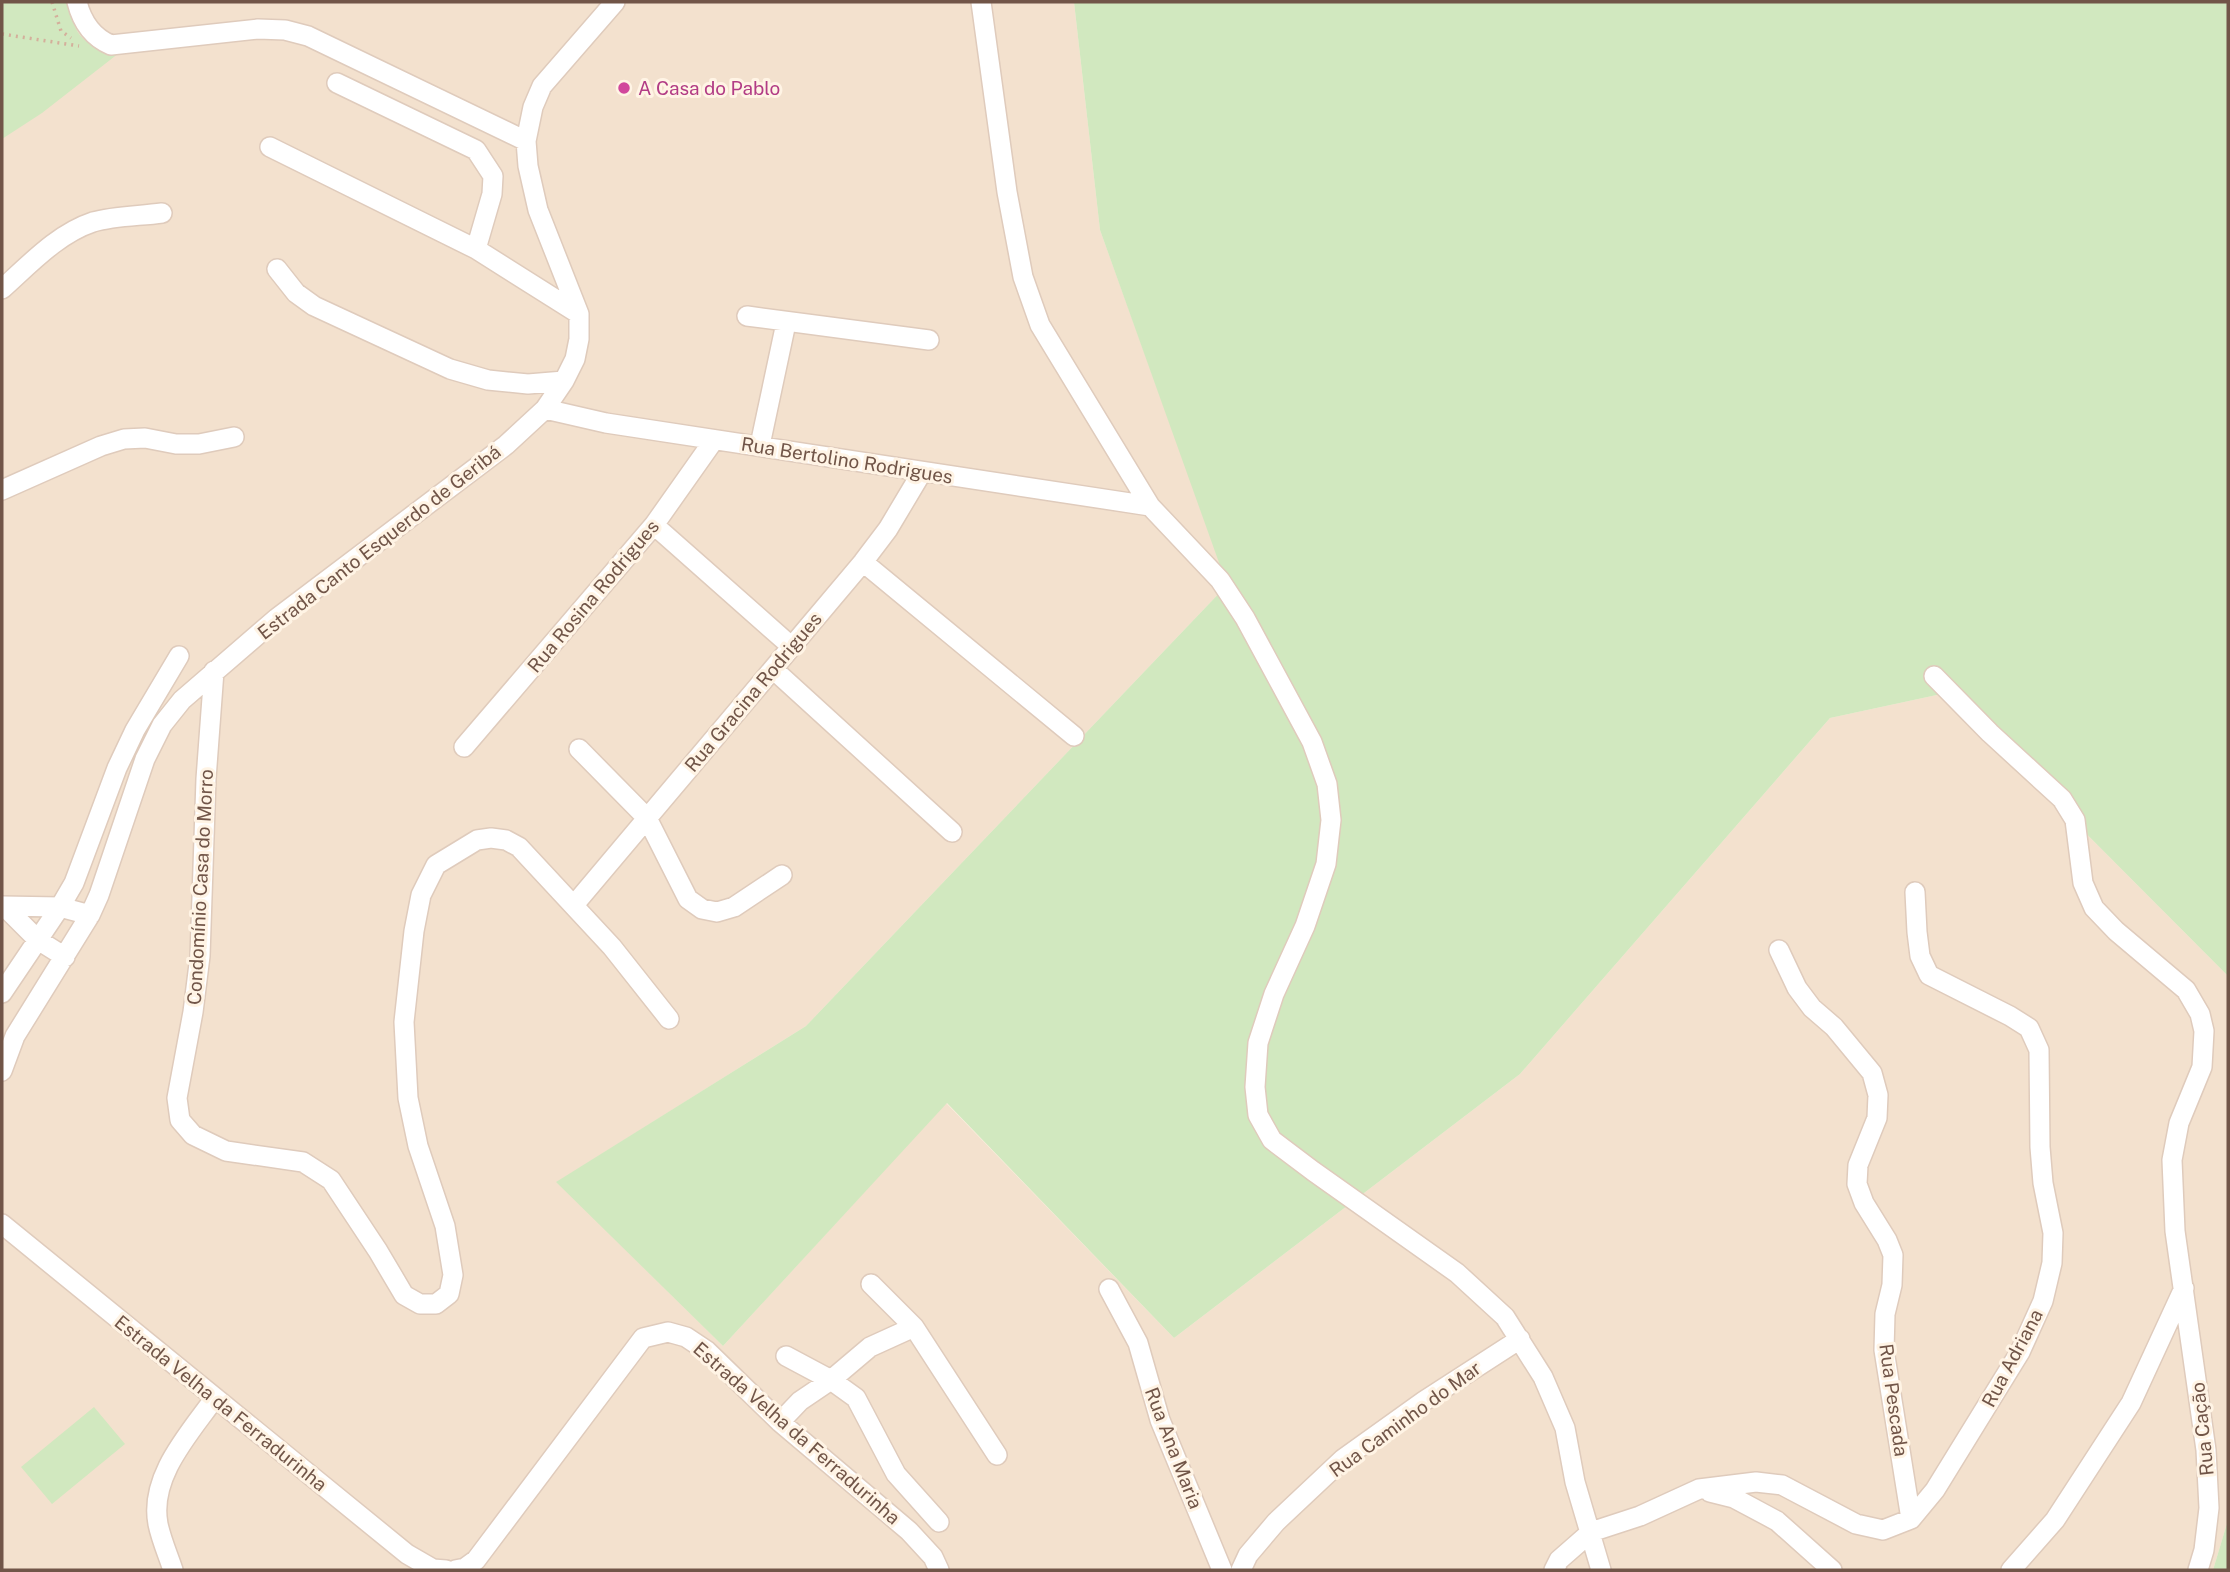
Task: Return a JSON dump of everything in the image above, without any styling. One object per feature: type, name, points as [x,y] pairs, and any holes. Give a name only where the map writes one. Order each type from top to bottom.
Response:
[{"type":"street","points":[[77,2],[83,21],[98,40],[111,46],[258,29],[285,30],[308,36],[526,141]]},
{"type":"street","points":[[981,2],[1007,192],[1023,277],[1040,325],[1150,506],[1220,580],[1245,618],[1311,742],[1327,784],[1331,820],[1326,864],[1305,926],[1273,994],[1258,1043],[1255,1087],[1258,1115],[1272,1140],[1457,1273],[1505,1317],[1543,1377],[1565,1428],[1575,1482],[1601,1570]]},
{"type":"street","name":"Estrada Canto Esquerdo de Geribá","points":[[2,1071],[15,1036],[90,915],[145,759],[162,725],[182,700],[277,618],[506,445],[545,409],[564,382],[577,349],[579,314],[538,210],[528,166],[526,141],[533,107],[542,86],[606,4]]},
{"type":"street","points":[[337,83],[476,150],[493,176],[492,194],[476,249]]},
{"type":"street","points":[[270,147],[476,249],[579,314]]},
{"type":"street","points":[[2,289],[33,260],[71,231],[95,222],[162,213]]},
{"type":"street","points":[[277,269],[296,293],[314,306],[450,369],[488,380],[528,384],[564,382]]},
{"type":"street","points":[[747,316],[929,340]]},
{"type":"street","points":[[760,446],[786,323]]},
{"type":"street","name":"Rua Bertolino Rodrigues","points":[[545,409],[606,423],[1150,506]]},
{"type":"street","points":[[2,491],[101,446],[124,439],[145,438],[176,444],[199,444],[234,437]]},
{"type":"street","name":"Rua Rosina Rodrigues","points":[[464,747],[654,525],[714,440]]},
{"type":"street","name":"Rua Gracina Rodrigues","points":[[574,905],[863,562],[888,529],[922,472]]},
{"type":"street","points":[[654,525],[792,647]]},
{"type":"street","points":[[863,562],[1074,736]]},
{"type":"street","points":[[2,993],[74,883],[117,768],[135,730],[178,656]]},
{"type":"street","points":[[773,669],[952,832]]},
{"type":"street","name":"Condomínio Casa do Morro","points":[[214,671],[206,779],[200,957],[177,1098],[180,1120],[193,1135],[226,1151],[303,1162],[331,1180],[379,1251],[404,1295],[420,1304],[436,1304],[449,1294],[453,1275],[445,1226],[418,1146],[408,1098],[404,1022],[414,931],[421,895],[436,865],[477,840],[506,839],[519,847],[612,947],[669,1019]]},
{"type":"street","name":"Rua Cação","points":[[1934,676],[1990,733],[2063,799],[2075,820],[2083,883],[2094,908],[2116,931],[2186,990],[2200,1014],[2204,1031],[2202,1068],[2179,1123],[2172,1160],[2175,1231],[2206,1450],[2208,1497],[2204,1550],[2198,1570]]},
{"type":"street","points":[[579,749],[647,818],[688,899],[702,909],[717,912],[734,907],[782,875]]},
{"type":"street","name":"Rua Adriana","points":[[1911,1519],[1935,1490],[2020,1352],[2043,1301],[2052,1263],[2053,1233],[2043,1183],[2040,1147],[2039,1050],[2029,1028],[1929,975],[1920,956],[1915,891]]},
{"type":"street","points":[[3,906],[60,907],[90,915]]},
{"type":"street","points":[[3,906],[38,940],[65,957]]},
{"type":"street","name":"Rua Pescada","points":[[1779,950],[1797,988],[1835,1027],[1872,1073],[1878,1096],[1877,1118],[1858,1164],[1857,1184],[1864,1203],[1893,1255],[1892,1285],[1885,1314],[1884,1350],[1911,1519]]},
{"type":"street","name":"Estrada Velha da Ferradurinha","points":[[2,1224],[407,1554],[433,1569],[446,1570]]},
{"type":"street","points":[[871,1284],[914,1327],[997,1455]]},
{"type":"street","points":[[2011,1570],[2055,1520],[2131,1404],[2184,1287]]},
{"type":"street","name":"Rua Ana Maria","points":[[1109,1289],[1139,1343],[1160,1420],[1222,1570]]},
{"type":"street","points":[[779,1422],[800,1401],[831,1380],[870,1347],[914,1327]]},
{"type":"street","name":"Estrada Velha da Ferradurinha","points":[[455,1570],[465,1568],[476,1560],[643,1338],[668,1332],[686,1337],[707,1350],[779,1422],[909,1531],[933,1557],[939,1570]]},
{"type":"street","name":"Rua Caminho do Mar","points":[[1241,1570],[1248,1555],[1276,1522],[1343,1459],[1424,1401],[1520,1339]]},
{"type":"street","points":[[786,1356],[831,1380],[856,1398],[896,1474],[939,1522]]},
{"type":"street","points":[[173,1570],[158,1523],[159,1490],[174,1456],[214,1399]]},
{"type":"street","points":[[1553,1570],[1559,1560],[1591,1532],[1640,1516],[1699,1489],[1756,1482],[1782,1485],[1856,1524],[1883,1530],[1911,1519]]},
{"type":"street","points":[[1699,1489],[1734,1498],[1777,1521],[1832,1570]]},
{"type":"path","points":[[2,34],[83,47],[98,40]]},
{"type":"shaded area","points":[[2,2],[1074,2],[1100,230],[1228,584],[806,1026],[557,1182],[723,1346],[946,1103],[1174,1338],[1520,1074],[1830,718],[1946,693],[2228,976],[2228,1520],[2213,1570],[2,1570]]},
{"type":"green space","points":[[2,2],[71,2],[74,23],[83,38],[98,47],[119,53],[42,113],[2,139]]},
{"type":"green space","points":[[1074,2],[2228,2],[2228,976],[1946,693],[1830,718],[1520,1074],[1174,1338],[947,1103],[723,1346],[556,1182],[806,1026],[1227,585],[1100,230]]},
{"type":"green space","points":[[94,1407],[125,1444],[52,1504],[21,1467]]},
{"type":"green space","points":[[2228,1520],[2228,1570],[2213,1570]]},
{"type":"place","name":"A Casa do Pablo","points":[[624,88]]}]
